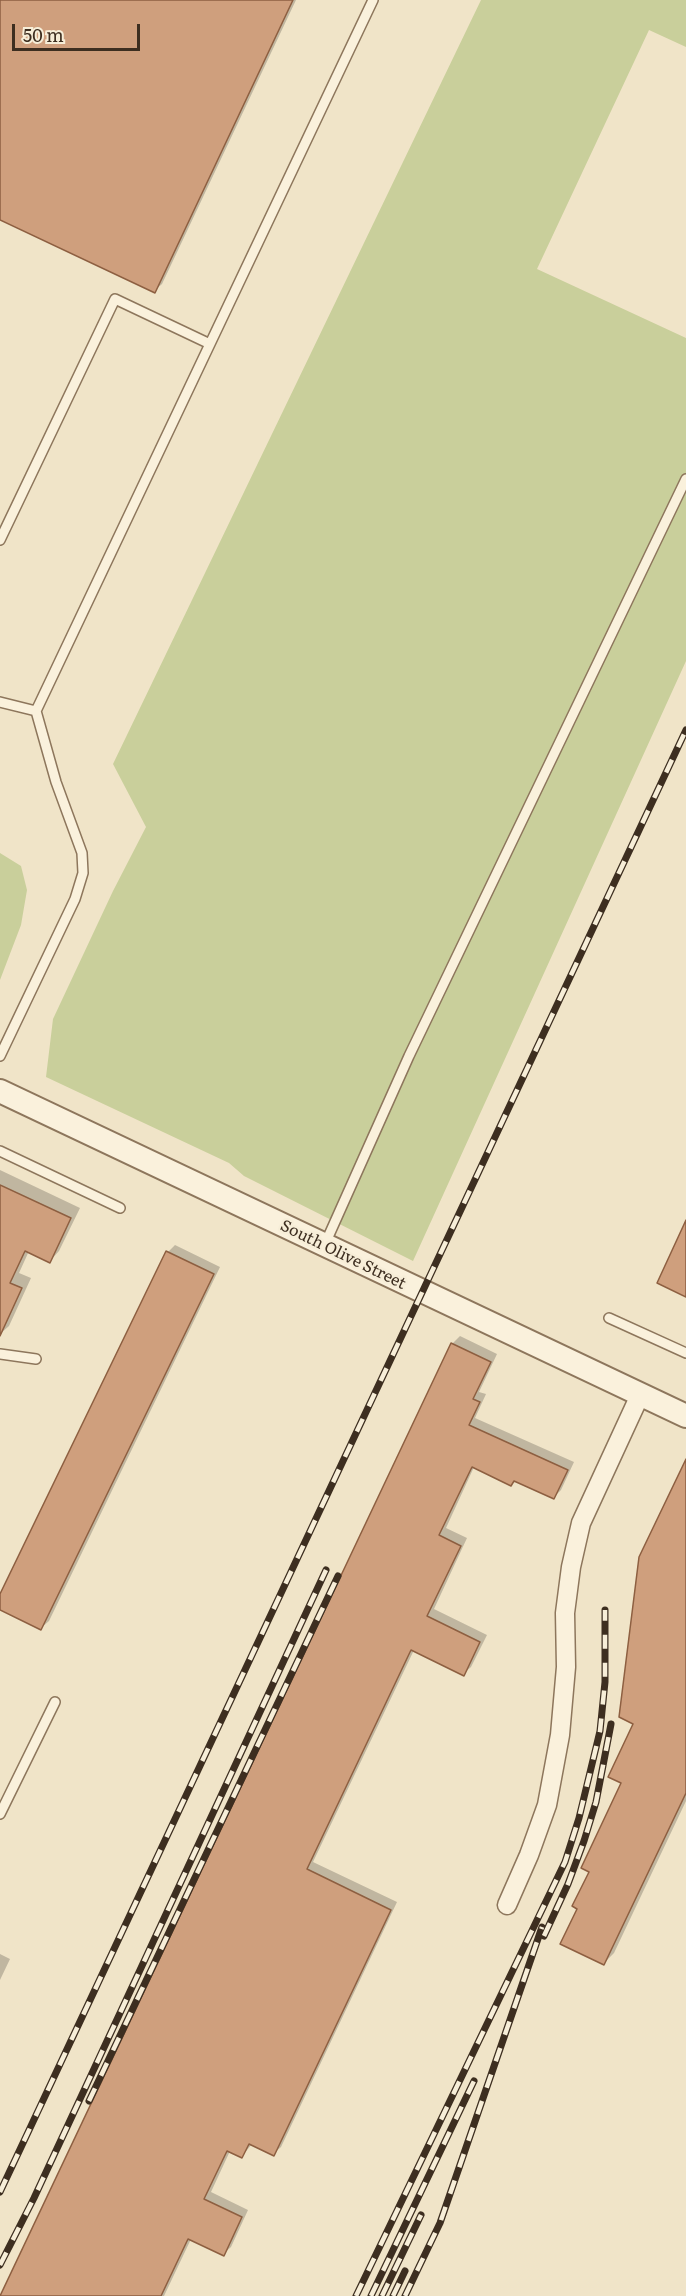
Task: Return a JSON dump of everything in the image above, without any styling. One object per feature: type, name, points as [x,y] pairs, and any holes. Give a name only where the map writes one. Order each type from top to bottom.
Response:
[{"type":"street","name":"South Olive Street","points":[[0,1091],[686,1416]]},
{"type":"street","points":[[507,1905],[529,1855],[549,1793],[564,1698],[565,1613],[580,1523],[640,1395]]},
{"type":"lane","points":[[0,1056],[75,899],[83,873],[82,853],[56,782],[36,711],[373,0]]},
{"type":"lane","points":[[0,540],[115,299],[210,344]]},
{"type":"lane","points":[[324,1246],[409,1056],[686,479]]},
{"type":"lane","points":[[0,702],[36,711]]},
{"type":"lane","points":[[0,1151],[120,1208]]},
{"type":"lane","points":[[609,1318],[686,1353]]},
{"type":"lane","points":[[0,1354],[36,1359]]},
{"type":"lane","points":[[0,1814],[55,1702]]},
{"type":"green space","points":[[481,0],[686,0],[686,47],[649,30],[537,269],[686,338],[686,661],[413,1261],[244,1176],[229,1163],[46,1077],[53,1019],[146,827],[113,764]]},
{"type":"green space","points":[[0,853],[21,866],[27,890],[21,925],[0,980]]},
{"type":"building","points":[[0,0],[293,0],[155,293],[0,220]]},
{"type":"building","points":[[0,1185],[71,1218],[50,1263],[25,1251],[10,1283],[22,1288],[0,1336]]},
{"type":"building","points":[[686,1220],[686,1297],[657,1283]]},
{"type":"building","points":[[166,1251],[214,1274],[41,1630],[0,1610],[0,1594]]},
{"type":"building","points":[[451,1343],[491,1362],[473,1399],[480,1402],[469,1425],[568,1470],[554,1499],[514,1481],[511,1486],[472,1467],[439,1535],[461,1546],[427,1616],[480,1642],[464,1676],[411,1650],[307,1869],[391,1910],[274,2156],[249,2144],[242,2158],[227,2151],[204,2199],[242,2217],[224,2256],[188,2239],[161,2296],[0,2296]]},
{"type":"building","points":[[686,1459],[686,1793],[604,1965],[560,1944],[577,1909],[572,1906],[589,1872],[581,1868],[621,1783],[608,1777],[633,1724],[619,1717],[639,1557]]},
{"type":"railway","points":[[0,2192],[686,730]]},
{"type":"railway","points":[[0,2265],[34,2198],[326,1570]]},
{"type":"railway","points":[[89,2101],[338,1576]]},
{"type":"railway","points":[[356,2296],[565,1862],[579,1818],[600,1731],[605,1682],[605,1610]]},
{"type":"railway","points":[[544,1936],[568,1884],[584,1841],[596,1802],[611,1724]]},
{"type":"railway","points":[[405,2296],[440,2223],[542,1927]]},
{"type":"railway","points":[[371,2296],[474,2081]]},
{"type":"railway","points":[[382,2296],[421,2215]]},
{"type":"railway","points":[[393,2296],[405,2271]]}]
